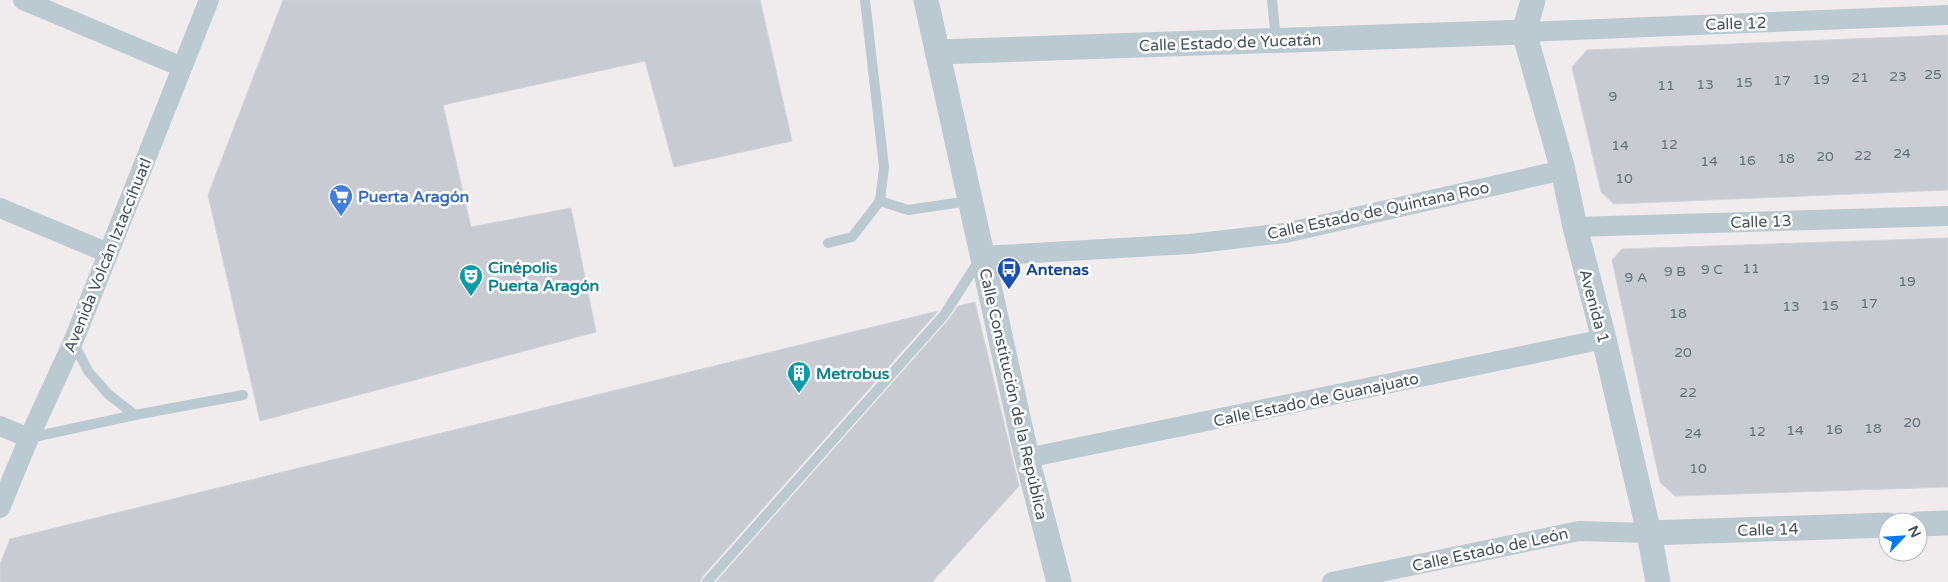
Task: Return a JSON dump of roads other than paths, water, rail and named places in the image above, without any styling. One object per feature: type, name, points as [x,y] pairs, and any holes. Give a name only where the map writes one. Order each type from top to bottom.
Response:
[{"type":"street","points":[[23,0],[182,67]]},
{"type":"street","name":"Avenida Volcán Iztaccíhuatl","points":[[0,508],[29,438],[73,342],[209,0]]},
{"type":"street","name":"Calle Constitución de la República","points":[[926,0],[1028,458],[1059,582]]},
{"type":"street","points":[[1524,32],[1533,0]]},
{"type":"street","name":"Calle 12","points":[[1524,32],[1948,15]]},
{"type":"street","name":"Calle Estado de Yucatán","points":[[937,52],[1524,32]]},
{"type":"street","name":"Avenida 1","points":[[1524,32],[1563,170],[1574,227],[1604,339],[1649,533],[1658,582]]},
{"type":"street","name":"Calle Estado de Quintana Roo","points":[[982,256],[1190,244],[1285,233],[1563,170]]},
{"type":"street","points":[[0,208],[108,253]]},
{"type":"street","name":"Calle 13","points":[[1574,227],[1948,216]]},
{"type":"street","name":"Calle Estado de Guanajuato","points":[[1028,458],[1604,339]]},
{"type":"street","points":[[0,426],[29,438]]},
{"type":"street","points":[[1928,524],[1948,523]]},
{"type":"street","name":"Calle 14","points":[[1649,533],[1878,525]]},
{"type":"street","name":"Calle Estado de León","points":[[1332,582],[1580,531],[1649,533]]},
{"type":"lane","points":[[828,243],[852,236],[880,201],[884,167],[864,0]]},
{"type":"lane","points":[[1272,0],[1276,40]]},
{"type":"lane","points":[[880,201],[908,210],[970,201]]},
{"type":"lane","points":[[707,582],[944,315],[982,256]]},
{"type":"lane","points":[[73,342],[88,371],[108,394],[135,415]]},
{"type":"lane","points":[[29,438],[135,415],[243,395]]},
{"type":"place","name":"Puerta Aragón","points":[[341,217]]},
{"type":"place","name":"Antenas","points":[[1009,290]]},
{"type":"place","name":"Cinépolis Puerta Aragón","points":[[471,297]]},
{"type":"place","name":"Metrobus","points":[[799,394]]}]
